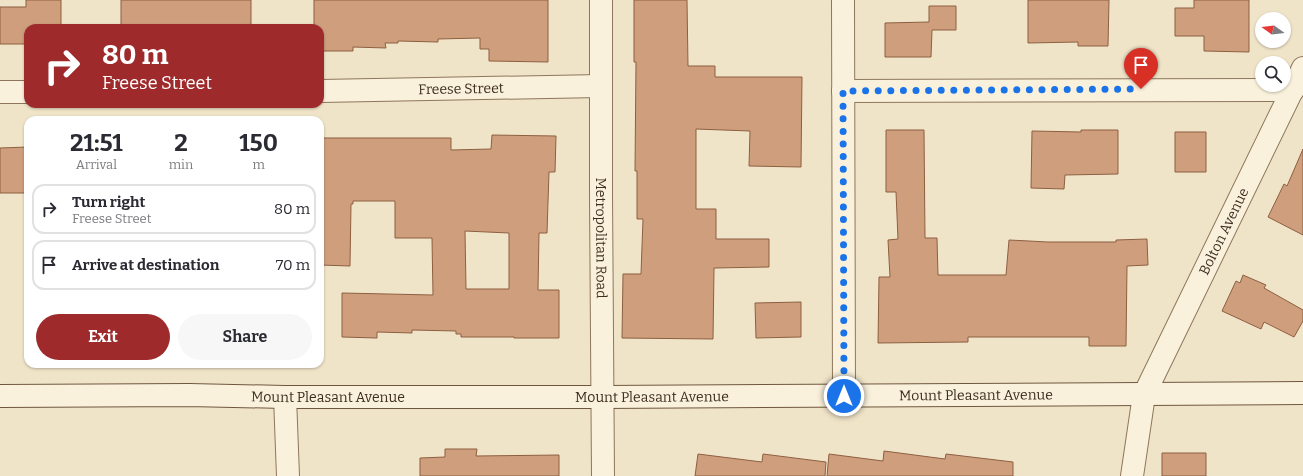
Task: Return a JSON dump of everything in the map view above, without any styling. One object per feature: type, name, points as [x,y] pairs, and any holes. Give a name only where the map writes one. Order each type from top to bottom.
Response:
[{"type":"street","name":"Metropolitan Road","points":[[601,0],[600,194],[603,476]]},
{"type":"street","points":[[843,0],[844,396]]},
{"type":"street","name":"Bolton Avenue","points":[[1132,476],[1144,395],[1303,68]]},
{"type":"street","name":"Freese Street","points":[[324,91],[601,86]]},
{"type":"street","points":[[843,91],[1293,90]]},
{"type":"street","points":[[0,92],[24,92]]},
{"type":"street","name":"Mount Pleasant Avenue","points":[[0,396],[189,395],[285,397],[602,397],[1303,393]]},
{"type":"street","points":[[285,397],[288,476]]},
{"type":"building","points":[[26,0],[61,0],[61,24],[24,24],[24,44],[0,44],[0,7],[26,7]]},
{"type":"building","points":[[121,0],[251,0],[251,24],[121,24]]},
{"type":"building","points":[[314,0],[548,0],[548,62],[489,61],[489,49],[480,49],[480,38],[438,39],[438,42],[398,41],[398,43],[385,43],[386,48],[353,47],[353,51],[324,51],[324,24],[314,24]]},
{"type":"building","points":[[634,0],[687,0],[688,66],[715,66],[715,77],[802,77],[801,167],[749,166],[750,131],[696,129],[696,209],[716,209],[716,239],[769,239],[769,267],[714,268],[713,339],[622,338],[623,274],[641,274],[643,219],[637,219],[637,171],[635,171],[636,62],[634,62]]},
{"type":"building","points":[[1028,0],[1109,0],[1108,46],[1078,46],[1078,42],[1028,43]]},
{"type":"building","points":[[1194,0],[1249,0],[1249,52],[1204,51],[1204,36],[1175,36],[1175,8],[1194,8]]},
{"type":"building","points":[[929,6],[956,6],[956,30],[932,30],[931,57],[885,57],[885,23],[929,22]]},
{"type":"building","points":[[886,130],[924,130],[925,238],[937,238],[938,275],[1006,275],[1009,240],[1048,242],[1116,242],[1116,240],[1147,239],[1148,265],[1127,266],[1126,346],[1089,346],[1089,337],[968,337],[968,342],[878,343],[879,277],[890,277],[888,240],[898,239],[896,192],[886,192]]},
{"type":"building","points":[[1081,130],[1118,130],[1118,174],[1065,175],[1064,189],[1031,188],[1032,131],[1081,132]]},
{"type":"building","points":[[1175,132],[1206,132],[1206,172],[1175,172]]},
{"type":"building","points":[[492,135],[556,136],[555,172],[549,172],[547,233],[539,233],[538,290],[559,290],[559,338],[461,337],[461,334],[456,334],[456,331],[412,330],[412,333],[377,332],[377,338],[342,337],[342,293],[433,295],[432,238],[395,238],[395,201],[353,201],[353,204],[351,204],[350,266],[324,265],[324,138],[451,138],[451,150],[491,149]],"holes":[[[465,231],[509,233],[509,289],[466,289]]]},
{"type":"building","points":[[24,147],[24,193],[0,193],[0,148]]},
{"type":"building","points":[[1303,149],[1303,235],[1268,217],[1284,184],[1287,186]]},
{"type":"building","points":[[1243,275],[1266,285],[1264,288],[1303,310],[1303,321],[1294,337],[1264,322],[1261,329],[1222,311],[1236,281],[1240,283]]},
{"type":"building","points":[[801,302],[801,337],[756,338],[755,303]]},
{"type":"building","points":[[445,449],[477,449],[476,456],[559,455],[559,476],[420,476],[420,458],[445,457]]},
{"type":"building","points":[[884,451],[945,459],[946,454],[1013,462],[1013,476],[827,476],[829,454],[883,461]]},
{"type":"building","points":[[1162,453],[1206,453],[1206,476],[1162,476]]},
{"type":"building","points":[[698,454],[762,462],[763,454],[826,462],[825,476],[695,476]]},
{"type":"route","points":[[844,396],[843,91],[1141,89]]}]
